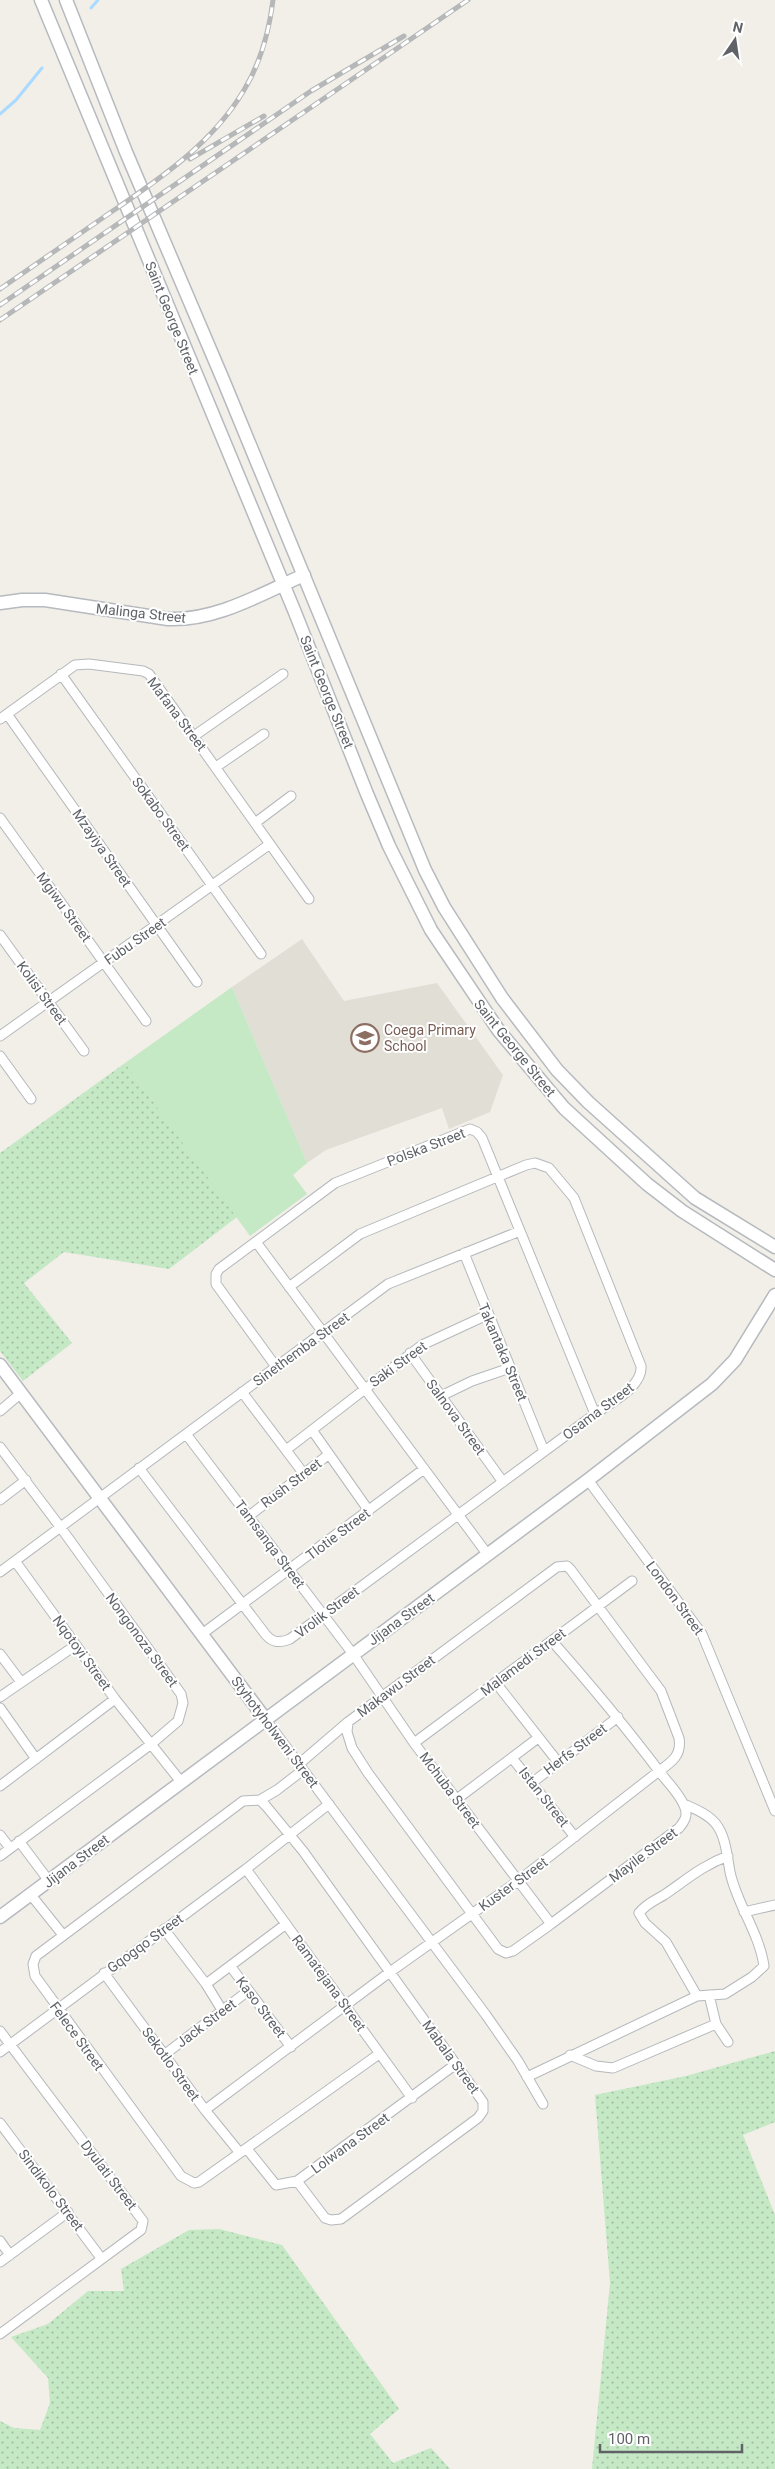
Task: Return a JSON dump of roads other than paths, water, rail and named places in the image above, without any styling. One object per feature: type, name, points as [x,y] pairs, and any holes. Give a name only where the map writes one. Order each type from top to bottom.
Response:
[{"type":"main road","name":"Saint George Street","points":[[41,0],[283,584],[389,846],[423,916],[476,1000],[521,1059],[564,1108],[602,1145],[682,1211],[775,1270]]},
{"type":"main road","name":"Saint George Street","points":[[66,0],[126,152],[224,382],[425,870],[444,906],[502,998],[557,1070],[648,1156],[714,1211],[775,1247]]},
{"type":"main road","name":"Malinga Street","points":[[0,603],[22,600],[45,600],[154,617],[189,619],[217,613],[304,575]]},
{"type":"main road","name":"Jijana Street","points":[[0,1917],[488,1555],[712,1384],[729,1367],[775,1294]]},
{"type":"main road","name":"Styhotyholweni Street","points":[[0,1366],[266,1720]]},
{"type":"street","name":"Mafana Street","points":[[3,716],[61,674],[82,663],[143,671],[149,674],[309,899]]},
{"type":"street","name":"Sokabo Street","points":[[61,674],[261,954]]},
{"type":"street","points":[[194,736],[283,674]]},
{"type":"street","name":"Mzayiya Street","points":[[3,716],[197,982]]},
{"type":"street","points":[[216,767],[264,734]]},
{"type":"street","points":[[256,823],[291,796]]},
{"type":"street","name":"Mgiwu Street","points":[[0,818],[146,1021]]},
{"type":"street","name":"Fubu Street","points":[[0,1036],[213,887],[270,844]]},
{"type":"street","name":"Kolisi Street","points":[[0,935],[84,1051]]},
{"type":"street","points":[[0,1056],[31,1099]]},
{"type":"street","name":"Polska Street","points":[[277,1368],[216,1284],[216,1274],[223,1266],[335,1183],[466,1130],[474,1130],[481,1136],[499,1177],[595,1414]]},
{"type":"street","name":"Osama Street","points":[[289,1287],[360,1234],[535,1163],[549,1168],[574,1198],[642,1370],[635,1384],[458,1515]]},
{"type":"street","name":"Sinethemba Street","points":[[0,1572],[388,1284],[520,1231]]},
{"type":"street","points":[[256,1242],[488,1555]]},
{"type":"street","name":"Takantaka Street","points":[[464,1253],[487,1315],[544,1450]]},
{"type":"street","name":"Saki Street","points":[[365,1388],[422,1345],[487,1315]]},
{"type":"street","name":"Salnova Street","points":[[410,1353],[503,1482]]},
{"type":"street","points":[[441,1396],[472,1381],[510,1368]]},
{"type":"street","points":[[286,1450],[365,1388]]},
{"type":"street","points":[[242,1392],[304,1474]]},
{"type":"street","points":[[0,1410],[21,1393]]},
{"type":"street","name":"Rush Street","points":[[249,1516],[328,1455],[312,1430]]},
{"type":"street","name":"Tamsanqa Street","points":[[186,1434],[353,1654]]},
{"type":"street","name":"Nongonoza Street","points":[[0,1447],[181,1694],[183,1703],[178,1721],[150,1745],[0,1856]]},
{"type":"street","points":[[328,1455],[369,1511]]},
{"type":"street","name":"Vrolik Street","points":[[140,1468],[266,1635],[277,1642],[290,1639],[458,1515]]},
{"type":"street","name":"Tlotie Street","points":[[202,1634],[424,1469]]},
{"type":"street","points":[[0,1500],[26,1480]]},
{"type":"street","name":"London Street","points":[[588,1480],[702,1634],[775,1811]]},
{"type":"street","name":"Nqotoyi Street","points":[[15,1561],[115,1699],[182,1783]]},
{"type":"street","name":"Makawu Street","points":[[472,1914],[359,1760],[352,1748],[347,1732],[348,1722],[557,1567],[567,1566],[598,1607]]},
{"type":"street","name":"Malamedi Street","points":[[414,1743],[632,1581]]},
{"type":"street","name":"Kuster Street","points":[[205,2110],[390,1972],[518,1881],[675,1759],[678,1752],[679,1738],[673,1720],[656,1684],[598,1607]]},
{"type":"street","points":[[527,2077],[697,1996],[725,1994],[752,1977],[764,1966],[762,1948],[744,1912],[717,1825],[705,1814],[684,1804],[618,1716],[552,1641]]},
{"type":"street","points":[[0,1697],[76,1645]]},
{"type":"street","name":"Mchuba Street","points":[[353,1654],[414,1743],[550,1924]]},
{"type":"street","points":[[2,1659],[21,1682]]},
{"type":"street","points":[[496,1683],[558,1762]]},
{"type":"street","points":[[0,1786],[115,1699]]},
{"type":"street","points":[[0,1708],[36,1759]]},
{"type":"street","name":"Herfs Street","points":[[533,1782],[618,1716]]},
{"type":"street","name":"Styhotyholweni Street","points":[[266,1720],[430,1943],[486,2015],[543,2104]]},
{"type":"street","name":"Felece Street","points":[[348,1722],[278,1790],[260,1800],[242,1801],[36,1956],[33,1964],[35,1976],[56,2008],[181,2176],[196,2183],[244,2151],[378,2054]]},
{"type":"street","points":[[457,1799],[538,1738]]},
{"type":"street","name":"Istan Street","points":[[512,1758],[533,1782],[574,1837]]},
{"type":"street","points":[[260,1800],[290,1834]]},
{"type":"street","name":"Gqogqo Street","points":[[0,2052],[104,1972],[246,1869],[328,1804]]},
{"type":"street","name":"Mayile Street","points":[[472,1914],[498,1948],[506,1953],[513,1951],[679,1828],[686,1816],[684,1804]]},
{"type":"street","name":"Mabala Street","points":[[290,1834],[456,2064],[483,2102],[484,2107],[480,2115],[345,2218],[336,2221],[325,2218],[297,2181]]},
{"type":"street","points":[[0,1836],[10,1848]]},
{"type":"street","points":[[19,1842],[49,1881]]},
{"type":"street","points":[[697,1996],[666,1942],[638,1913],[646,1904],[664,1894],[686,1877],[710,1862],[728,1856]]},
{"type":"street","name":"Ramatejana Street","points":[[246,1869],[345,2005],[378,2054],[412,2098]]},
{"type":"street","points":[[31,1895],[63,1935]]},
{"type":"street","points":[[744,1912],[775,1905]]},
{"type":"street","points":[[206,1984],[286,1924]]},
{"type":"street","points":[[164,1929],[206,1984],[222,2010]]},
{"type":"street","name":"Kaso Street","points":[[230,1967],[291,2047]]},
{"type":"street","name":"Sekotlo Street","points":[[104,1972],[205,2110],[244,2151]]},
{"type":"street","name":"Jack Street","points":[[164,2055],[248,1991]]},
{"type":"street","points":[[709,1995],[716,2024],[728,2042]]},
{"type":"street","points":[[570,2055],[596,2066],[613,2068],[716,2024]]},
{"type":"street","name":"Dyulati Street","points":[[0,2031],[142,2219],[140,2230],[0,2334]]},
{"type":"street","name":"Lolwana Street","points":[[244,2151],[276,2185],[297,2181],[456,2064]]},
{"type":"street","name":"Sindikolo Street","points":[[0,2123],[4,2134],[68,2212],[101,2258]]},
{"type":"street","points":[[0,2262],[68,2212]]},
{"type":"street","points":[[0,2241],[10,2255]]},
{"type":"waterway","points":[[91,8],[98,0]]},
{"type":"waterway","points":[[0,114],[16,100],[42,68]]},
{"type":"railway","points":[[0,289],[162,176],[216,128],[244,90],[260,58],[267,35],[273,0]]},
{"type":"railway","points":[[0,320],[468,0]]},
{"type":"railway","points":[[0,305],[311,91],[404,36]]},
{"type":"railway","points":[[190,159],[264,116]]},
{"type":"place","name":"Coega Primary School","points":[[365,1038]]}]
